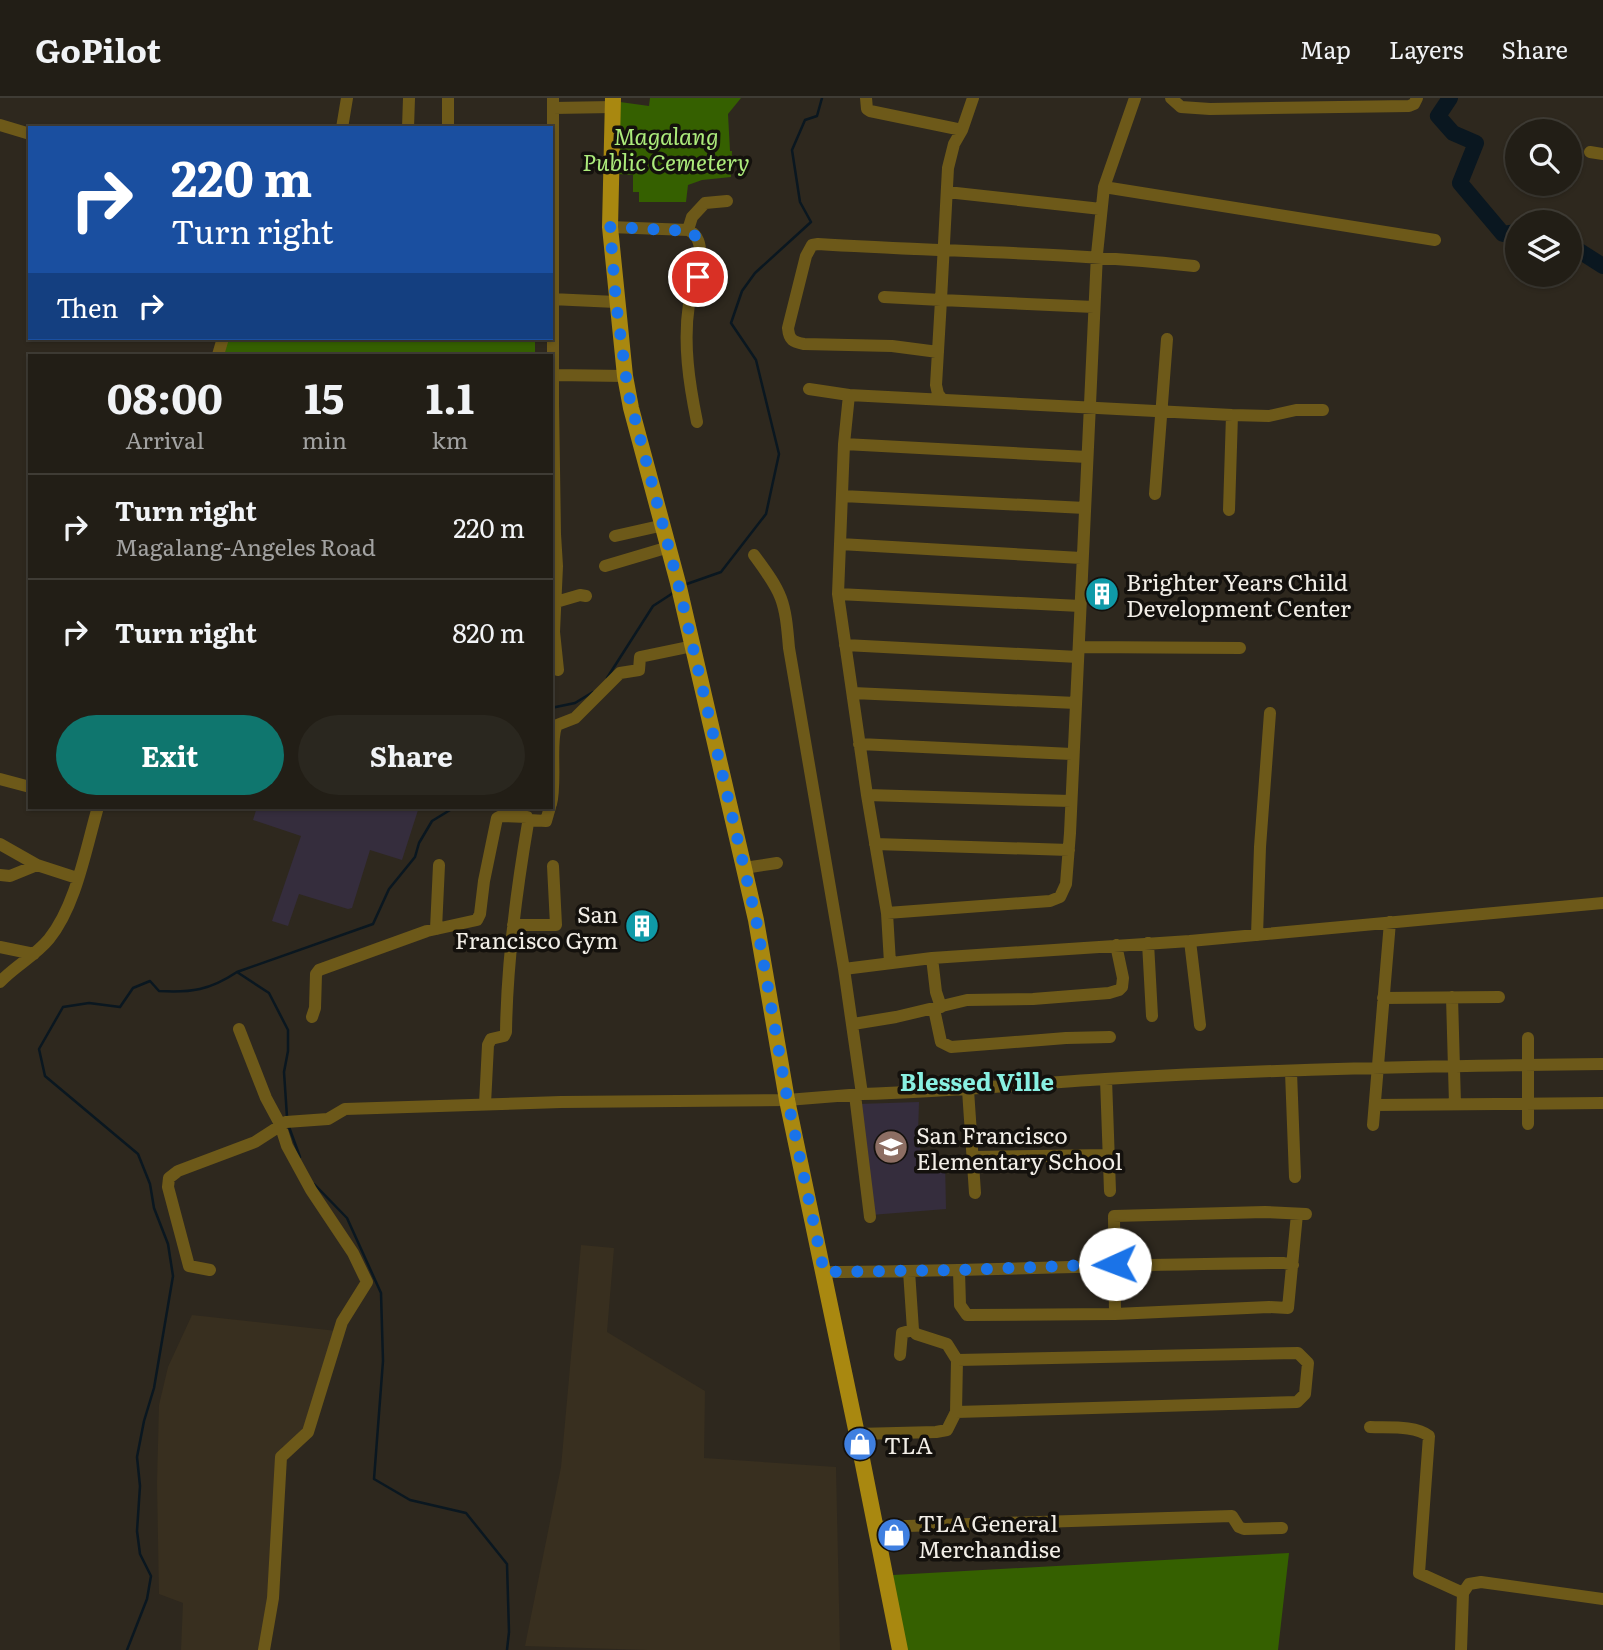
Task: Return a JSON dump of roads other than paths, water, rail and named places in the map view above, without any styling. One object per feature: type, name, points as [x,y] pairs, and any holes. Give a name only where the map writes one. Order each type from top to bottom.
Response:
[{"type":"main road","points":[[613,102],[610,227],[625,376],[631,408],[678,583],[756,919],[788,1100],[900,1650]]},
{"type":"street","points":[[342,126],[347,98]]},
{"type":"street","points":[[408,126],[409,98]]},
{"type":"street","points":[[447,126],[448,98]]},
{"type":"street","points":[[866,98],[867,109],[870,111],[962,130]]},
{"type":"street","points":[[942,399],[936,385],[947,192],[951,154],[972,98]]},
{"type":"street","points":[[887,913],[1050,901],[1059,897],[1066,884],[1101,209],[1104,187],[1135,98]]},
{"type":"street","points":[[1171,98],[1181,107],[1210,109],[1409,106],[1417,98]]},
{"type":"street","points":[[558,670],[554,632],[553,103],[613,102]]},
{"type":"street","points":[[0,125],[28,133]]},
{"type":"street","points":[[1104,187],[1435,240]]},
{"type":"street","points":[[947,192],[1101,209]]},
{"type":"street","points":[[688,230],[692,218],[705,203],[727,201]]},
{"type":"street","points":[[610,227],[688,230],[696,235],[701,256],[699,274],[689,301],[687,331],[690,387],[697,422]]},
{"type":"street","points":[[938,352],[892,346],[804,344],[790,338],[788,328],[806,256],[814,244],[943,248],[1097,259],[1123,258],[1194,266]]},
{"type":"street","points":[[884,298],[1094,307]]},
{"type":"street","points":[[553,299],[616,302]]},
{"type":"street","points":[[1156,494],[1167,339]]},
{"type":"street","points":[[554,375],[625,376]]},
{"type":"street","points":[[809,389],[849,395],[1233,415],[1269,416],[1296,410],[1323,410]]},
{"type":"street","points":[[849,395],[844,444],[838,594],[887,913],[890,963]]},
{"type":"street","points":[[1229,510],[1233,415]]},
{"type":"street","points":[[844,444],[1087,457]]},
{"type":"street","points":[[842,496],[1085,508]]},
{"type":"street","points":[[615,536],[664,525]]},
{"type":"street","points":[[839,544],[1082,558]]},
{"type":"street","points":[[605,566],[669,547]]},
{"type":"street","points":[[754,555],[775,583],[785,607],[789,648],[853,1024],[870,1217]]},
{"type":"street","points":[[838,594],[1080,606]]},
{"type":"street","points":[[556,602],[580,595],[586,596]]},
{"type":"street","points":[[845,645],[1078,652],[1240,648]]},
{"type":"street","points":[[553,794],[554,733],[557,724],[575,718],[621,673],[639,670],[640,657],[693,646]]},
{"type":"street","points":[[853,693],[1076,703]]},
{"type":"street","points":[[1257,935],[1260,847],[1270,713]]},
{"type":"street","points":[[859,744],[1072,754]]},
{"type":"street","points":[[0,779],[28,786]]},
{"type":"street","points":[[867,795],[1071,801]]},
{"type":"street","points":[[0,982],[34,954],[57,928],[77,878],[97,809]]},
{"type":"street","points":[[312,1017],[315,1008],[316,974],[319,970],[436,929],[478,918],[497,818],[527,817],[528,820],[547,821],[550,809]]},
{"type":"street","points":[[485,1104],[488,1045],[493,1037],[505,1034],[514,907],[528,820]]},
{"type":"street","points":[[0,844],[37,865],[77,878]]},
{"type":"street","points":[[875,844],[1069,850]]},
{"type":"street","points":[[744,868],[777,863]]},
{"type":"street","points":[[0,875],[10,876],[37,865]]},
{"type":"street","points":[[436,929],[439,865]]},
{"type":"street","points":[[513,925],[556,925],[554,866]]},
{"type":"street","points":[[844,970],[932,958],[1190,941],[1603,903]]},
{"type":"street","points":[[1373,1125],[1390,922]]},
{"type":"street","points":[[1190,941],[1200,1026]]},
{"type":"street","points":[[1148,943],[1152,1016]]},
{"type":"street","points":[[853,1024],[967,1000],[1033,999],[1119,990],[1123,978],[1116,945]]},
{"type":"street","points":[[0,947],[34,954]]},
{"type":"street","points":[[932,958],[942,1042],[951,1046],[1110,1037]]},
{"type":"street","points":[[1452,997],[1455,1104]]},
{"type":"street","points":[[1383,998],[1500,997]]},
{"type":"street","points":[[239,1029],[287,1146],[311,1191],[353,1253],[367,1282],[342,1322],[308,1432],[281,1457],[273,1598],[264,1650]]},
{"type":"street","points":[[1528,1038],[1528,1124]]},
{"type":"street","points":[[209,1270],[189,1266],[168,1187],[169,1178],[178,1171],[255,1142],[280,1124],[292,1120],[328,1119],[345,1109],[485,1104],[788,1100],[1106,1079],[1454,1066],[1603,1064]]},
{"type":"street","points":[[1291,1072],[1295,1177]]},
{"type":"street","points":[[1106,1079],[1110,1191]]},
{"type":"street","points":[[968,1090],[975,1193]]},
{"type":"street","points":[[1375,1105],[1603,1103]]},
{"type":"street","points":[[973,1157],[1109,1156]]},
{"type":"street","points":[[959,1270],[961,1305],[967,1315],[1115,1314],[1288,1308],[1302,1214],[1114,1216],[1115,1314]]},
{"type":"street","points":[[824,1272],[1115,1264],[1293,1265]]},
{"type":"street","points":[[858,1434],[947,1430],[956,1412],[957,1360],[947,1344],[916,1334],[913,1330],[909,1271]]},
{"type":"street","points":[[900,1355],[902,1334],[913,1330]]},
{"type":"street","points":[[956,1412],[1297,1402],[1304,1394],[1308,1363],[1298,1353],[957,1360]]},
{"type":"street","points":[[1370,1427],[1412,1430],[1424,1432],[1429,1436],[1419,1573],[1463,1593]]},
{"type":"street","points":[[875,1527],[1232,1516],[1239,1527],[1244,1529],[1282,1528]]},
{"type":"street","points":[[1461,1650],[1463,1593],[1469,1584],[1481,1582],[1603,1599]]},
{"type":"waterway","points":[[684,585],[721,572],[766,514],[779,454],[756,360],[731,323],[742,291],[755,273],[811,222],[800,202],[792,150],[805,120],[817,116],[822,98]]},
{"type":"waterway","points":[[1450,98],[1438,116],[1453,133],[1476,143],[1460,183],[1505,234]]},
{"type":"waterway","points":[[1582,253],[1603,266]]},
{"type":"waterway","points":[[607,678],[653,606],[673,593]]},
{"type":"waterway","points":[[553,708],[575,703],[593,692]]},
{"type":"waterway","points":[[127,1650],[147,1599],[151,1576],[140,1554],[137,1531],[140,1486],[137,1457],[154,1388],[173,1276],[168,1244],[138,1154],[45,1076],[39,1049],[63,1007],[89,1003],[120,1007],[133,988],[150,981],[159,991],[200,989],[237,972],[373,924],[389,889],[415,857],[419,843],[432,821],[452,809]]},
{"type":"waterway","points":[[237,972],[269,993],[288,1030],[284,1072],[287,1117]]},
{"type":"waterway","points":[[289,1127],[300,1157]]},
{"type":"waterway","points":[[314,1184],[347,1218],[381,1293],[383,1361],[374,1479],[410,1500],[466,1513],[507,1564],[507,1650]]},
{"type":"place","name":"Brighter Years Child Development Center","points":[[1102,594]]},
{"type":"place","name":"San Francisco Gym","points":[[642,926]]},
{"type":"place","name":"San Francisco Elementary School","points":[[891,1147]]},
{"type":"place","name":"TLA","points":[[860,1444]]},
{"type":"place","name":"TLA General Merchandise","points":[[894,1535]]},
{"type":"district","name":"Blessed Ville","points":[[977,1080]]},
{"type":"park label","name":"Magalang Public Cemetery","points":[[666,148]]}]
